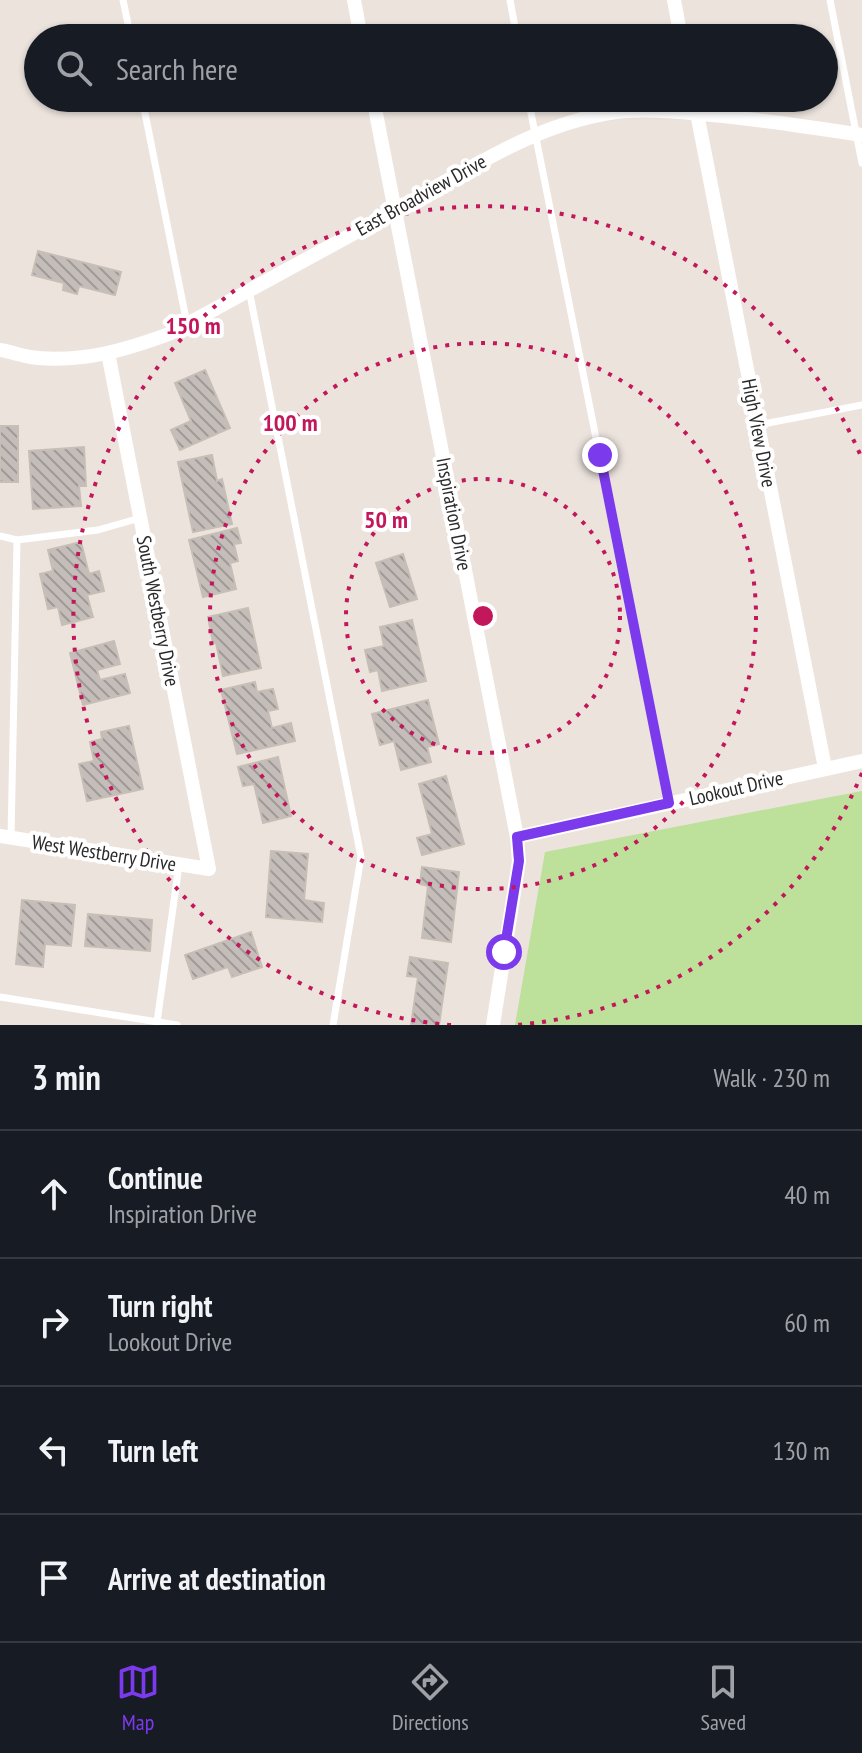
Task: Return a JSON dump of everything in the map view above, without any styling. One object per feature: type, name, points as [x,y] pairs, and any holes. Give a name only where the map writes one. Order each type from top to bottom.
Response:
[{"type":"street","points":[[354,0],[358,24]]},
{"type":"street","points":[[674,0],[678,24]]},
{"type":"street","name":"Inspiration Drive","points":[[376,112],[517,837],[519,861],[493,1025]]},
{"type":"street","name":"East Broadview Drive","points":[[0,350],[34,358],[63,358],[131,348],[169,334],[498,152],[571,123],[624,112]]},
{"type":"street","name":"High View Drive","points":[[696,112],[825,768]]},
{"type":"street","name":"East Broadview Drive","points":[[724,112],[859,135]]},
{"type":"street","name":"South Westberry Drive","points":[[108,353],[209,869]]},
{"type":"street","name":"Lookout Drive","points":[[517,837],[862,761]]},
{"type":"street","name":"West Westberry Drive","points":[[5,837],[209,869]]},
{"type":"lane","points":[[123,0],[128,24]]},
{"type":"lane","points":[[510,0],[514,24]]},
{"type":"lane","points":[[830,0],[835,24]]},
{"type":"lane","points":[[838,37],[862,163]]},
{"type":"lane","points":[[145,112],[187,324]]},
{"type":"lane","points":[[531,112],[669,803]]},
{"type":"lane","points":[[249,290],[361,857],[333,1025]]},
{"type":"lane","points":[[758,425],[862,405]]},
{"type":"lane","points":[[0,536],[17,540],[98,530],[140,518]]},
{"type":"lane","points":[[5,837],[17,540]]},
{"type":"lane","points":[[157,1022],[179,864]]},
{"type":"lane","points":[[0,997],[177,1025]]},
{"type":"green space","points":[[862,791],[862,1025],[515,1025],[545,852]]},
{"type":"building","points":[[38,251],[121,272],[115,295],[79,286],[77,294],[63,290],[64,283],[32,275]]},
{"type":"building","points":[[205,370],[230,428],[180,450],[171,430],[191,421],[175,383]]},
{"type":"building","points":[[0,426],[18,426],[18,482],[0,482]]},
{"type":"building","points":[[84,447],[86,486],[79,486],[81,506],[33,509],[29,451]]},
{"type":"building","points":[[212,455],[217,481],[222,479],[232,524],[193,532],[178,462]]},
{"type":"building","points":[[237,528],[241,543],[234,544],[238,561],[230,563],[236,589],[203,597],[189,540]]},
{"type":"building","points":[[81,542],[89,574],[99,571],[104,591],[87,595],[93,617],[62,625],[58,607],[48,609],[40,574],[53,571],[48,550]]},
{"type":"building","points":[[403,554],[417,599],[390,607],[376,563]]},
{"type":"building","points":[[248,608],[261,668],[223,676],[208,617]]},
{"type":"building","points":[[412,620],[426,681],[382,691],[378,670],[370,672],[365,650],[384,646],[380,627]]},
{"type":"building","points":[[114,641],[120,664],[97,670],[100,680],[125,674],[130,693],[83,705],[70,653]]},
{"type":"building","points":[[255,682],[257,692],[273,689],[278,709],[268,711],[272,728],[291,723],[295,741],[237,754],[221,690]]},
{"type":"building","points":[[428,700],[439,744],[427,747],[431,762],[401,770],[394,741],[380,745],[372,714]]},
{"type":"building","points":[[129,726],[143,789],[87,801],[79,764],[94,761],[90,742],[102,739],[101,732]]},
{"type":"building","points":[[278,757],[291,816],[263,823],[254,784],[243,786],[238,767]]},
{"type":"building","points":[[446,776],[464,844],[422,855],[417,838],[432,834],[419,784]]},
{"type":"building","points":[[271,851],[308,854],[304,900],[324,903],[322,922],[266,917]]},
{"type":"building","points":[[422,867],[459,872],[451,942],[422,938],[428,886],[420,884]]},
{"type":"building","points":[[22,900],[75,905],[71,946],[45,944],[43,967],[16,964]]},
{"type":"building","points":[[88,914],[152,920],[150,951],[85,946]]},
{"type":"building","points":[[251,932],[262,967],[232,977],[228,967],[193,979],[185,955]]},
{"type":"building","points":[[410,957],[448,963],[439,1025],[411,1025],[418,977],[407,976]]},
{"type":"route","points":[[504,952],[519,861],[517,837],[669,803],[600,455]]}]
